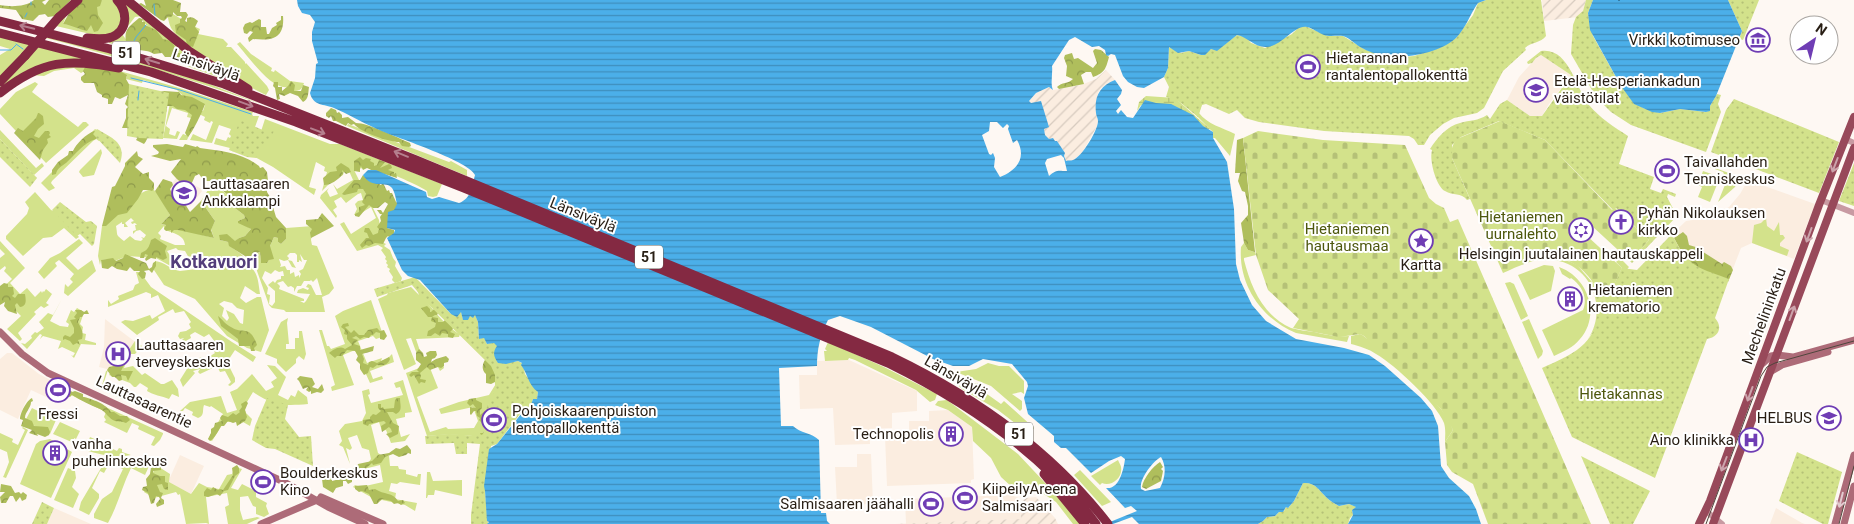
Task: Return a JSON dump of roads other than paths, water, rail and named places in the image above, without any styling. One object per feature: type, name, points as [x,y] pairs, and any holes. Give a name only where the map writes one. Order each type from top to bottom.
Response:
[{"type":"highway","points":[[0,82],[59,17],[78,0]]},
{"type":"highway","points":[[54,34],[95,39],[112,37],[122,28],[126,18],[122,5],[118,0]]},
{"type":"highway","points":[[127,0],[189,51],[265,100]]},
{"type":"highway","name":"Länsiväylä","points":[[0,21],[163,64],[265,100],[416,160],[465,185]]},
{"type":"highway","name":"Länsiväylä","points":[[0,33],[151,72],[281,116],[465,185],[916,369],[980,406],[1019,434],[1068,478],[1108,524]]},
{"type":"highway","points":[[0,93],[27,74],[54,64],[82,62],[151,72]]},
{"type":"highway","name":"Länsiväylä","points":[[830,335],[936,388],[994,426],[1062,485],[1096,524]]},
{"type":"highway","points":[[1033,458],[1085,524]]},
{"type":"highway","points":[[1068,478],[1095,502],[1114,524]]},
{"type":"main road","name":"Mechelininkatu","points":[[1699,524],[1706,511],[1821,200],[1854,117]]},
{"type":"main road","name":"Mechelininkatu","points":[[1714,521],[1854,148]]},
{"type":"main road","name":"Lauttasaarentie","points":[[0,332],[22,354],[48,373],[286,483],[383,524]]},
{"type":"main road","points":[[1761,365],[1766,359],[1777,355],[1793,357],[1854,340]]},
{"type":"main road","points":[[1770,372],[1782,365],[1854,345]]},
{"type":"main road","points":[[1835,524],[1854,455]]},
{"type":"main road","name":"Lauttasaarentie","points":[[286,483],[334,510],[365,524]]},
{"type":"main road","points":[[1844,524],[1854,486]]},
{"type":"main road","points":[[261,524],[316,500]]},
{"type":"main road","name":"Lauttasaarentie","points":[[316,500],[328,501]]},
{"type":"street","points":[[1845,139],[1854,143]]},
{"type":"street","points":[[1821,200],[1854,213]]},
{"type":"street","points":[[1706,511],[1714,521],[1722,524]]},
{"type":"water","points":[[297,0],[1486,0],[1478,3],[1463,30],[1456,38],[1450,43],[1429,52],[1403,57],[1379,55],[1362,48],[1346,37],[1324,35],[1307,27],[1298,29],[1273,46],[1267,47],[1259,46],[1237,35],[1217,51],[1211,49],[1205,55],[1189,51],[1178,53],[1169,47],[1168,68],[1164,77],[1144,88],[1137,87],[1128,82],[1123,76],[1115,55],[1111,54],[1108,56],[1105,50],[1099,46],[1092,47],[1075,37],[1069,40],[1052,66],[1053,90],[1049,87],[1036,93],[1029,101],[1031,103],[1041,101],[1049,127],[1044,129],[1045,135],[1049,139],[1053,138],[1057,141],[1065,153],[1066,161],[1077,158],[1089,143],[1098,120],[1096,102],[1099,92],[1105,85],[1115,80],[1122,90],[1117,99],[1121,105],[1116,111],[1118,114],[1121,110],[1127,117],[1133,118],[1145,100],[1171,104],[1193,115],[1203,126],[1213,132],[1213,138],[1227,162],[1234,209],[1236,264],[1240,280],[1252,305],[1266,321],[1296,339],[1369,355],[1385,366],[1421,398],[1432,411],[1438,426],[1441,466],[1449,478],[1469,496],[1481,524],[1348,524],[1353,515],[1352,510],[1356,507],[1349,504],[1339,506],[1316,487],[1303,483],[1294,501],[1288,508],[1286,507],[1283,512],[1279,512],[1275,516],[1267,517],[1258,524],[1139,524],[1132,517],[1113,524],[1105,524],[1137,511],[1131,506],[1125,508],[1106,488],[1111,488],[1118,482],[1125,459],[1121,456],[1109,461],[1091,473],[1066,448],[1061,448],[1054,442],[1054,436],[1028,414],[1024,398],[1028,386],[1027,382],[1012,364],[983,359],[969,366],[953,366],[933,359],[871,327],[840,316],[828,320],[825,326],[820,343],[817,366],[779,368],[781,426],[793,426],[819,440],[821,513],[826,513],[827,521],[830,524],[487,524],[489,522],[487,521],[484,486],[489,449],[497,444],[521,414],[530,408],[533,399],[537,399],[538,392],[530,383],[521,365],[522,363],[518,361],[506,364],[498,363],[494,355],[497,346],[494,343],[487,344],[484,338],[479,339],[478,322],[475,315],[473,318],[470,316],[468,320],[463,320],[461,312],[457,317],[451,314],[420,280],[408,276],[402,270],[387,238],[395,230],[387,228],[388,212],[394,210],[397,204],[394,192],[389,186],[370,182],[363,175],[368,170],[376,170],[426,192],[427,197],[432,199],[439,197],[459,203],[469,195],[475,175],[469,169],[445,156],[370,126],[339,110],[316,102],[310,93],[315,78],[316,64],[318,63],[312,41],[315,22],[310,15],[302,13]],"holes":[[[990,122],[997,122],[1003,128],[1007,124],[1013,143],[1017,140],[1020,146],[1019,163],[1011,171],[1000,177],[994,167],[995,158],[993,153],[989,154],[982,135],[989,131]],[[1061,155],[1064,158],[1067,171],[1056,171],[1049,176],[1045,163],[1047,159]],[[1161,457],[1164,465],[1165,472],[1162,484],[1160,488],[1145,491],[1141,489],[1142,480]]]},
{"type":"water","points":[[1593,0],[1728,0],[1742,31],[1716,96],[1710,106],[1710,111],[1680,109],[1660,113],[1652,112],[1634,104],[1621,86],[1590,30],[1588,13]]},
{"type":"waterway","points":[[154,4],[155,15]]},
{"type":"waterway","points":[[25,17],[27,13]]},
{"type":"waterway","points":[[132,45],[146,25]]},
{"type":"waterway","points":[[16,44],[23,49]]},
{"type":"waterway","points":[[0,50],[11,50],[16,45]]},
{"type":"waterway","points":[[131,78],[180,90],[251,114]]},
{"type":"waterway","points":[[138,100],[139,91]]},
{"type":"tram line","points":[[1706,524],[1761,376],[1767,367],[1775,363],[1854,341]]},
{"type":"tram line","points":[[1839,524],[1854,466]]},
{"type":"place","name":"Virkki kotimuseo","points":[[1758,40]]},
{"type":"place","name":"Hietarannan rantalentopallokenttä","points":[[1308,67]]},
{"type":"place","name":"Etelä-Hesperiankadun väistötilat","points":[[1536,90]]},
{"type":"place","name":"Taivallahden Tenniskeskus","points":[[1667,171]]},
{"type":"place","name":"Lauttasaaren Ankkalampi","points":[[184,193]]},
{"type":"place","name":"Pyhän Nikolauksen kirkko","points":[[1621,222]]},
{"type":"place","name":"Helsingin juutalainen hautauskappeli","points":[[1581,230]]},
{"type":"place","name":"Kartta","points":[[1421,241]]},
{"type":"place","name":"Hietaniemen krematorio","points":[[1570,299]]},
{"type":"place","name":"Lauttasaaren terveyskeskus","points":[[118,354]]},
{"type":"place","name":"Fressi","points":[[58,390]]},
{"type":"place","name":"HELBUS","points":[[1829,418]]},
{"type":"place","name":"Pohjoiskaarenpuiston lentopallokenttä","points":[[494,420]]},
{"type":"place","name":"Technopolis","points":[[951,434]]},
{"type":"place","name":"Aino klinikka","points":[[1751,440]]},
{"type":"place","name":"vanha puhelinkeskus","points":[[55,453]]},
{"type":"place","name":"Boulderkeskus Kino","points":[[263,482]]},
{"type":"place","name":"KiipeilyAreena Salmisaari","points":[[965,498]]},
{"type":"place","name":"Salmisaaren jäähalli","points":[[931,504]]},
{"type":"district","name":"Kotkavuori","points":[[214,262]]},
{"type":"park label","name":"Hietaniemen uurnalehto","points":[[1521,226]]},
{"type":"park label","name":"Hietaniemen hautausmaa","points":[[1347,238]]},
{"type":"park label","name":"Hietakannas","points":[[1621,394]]}]
